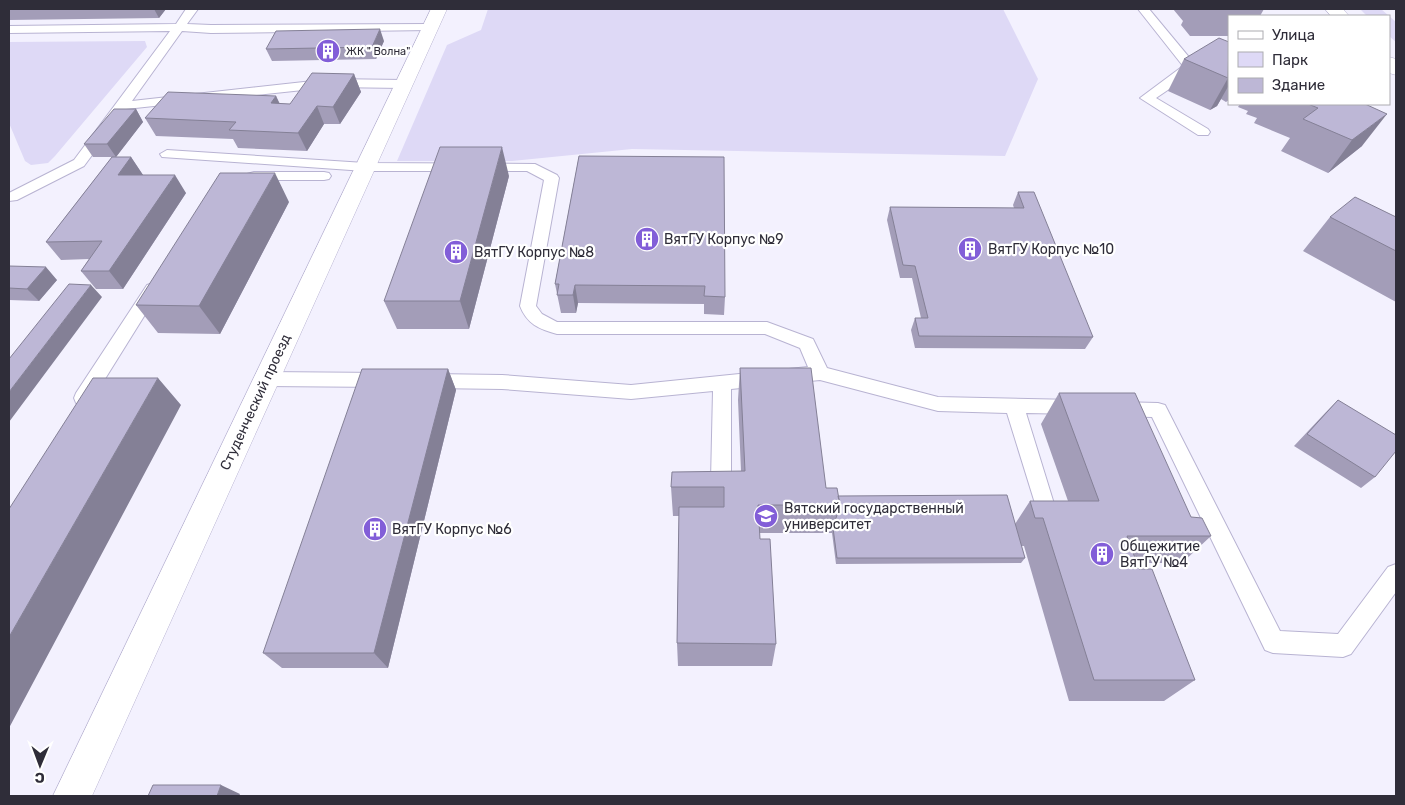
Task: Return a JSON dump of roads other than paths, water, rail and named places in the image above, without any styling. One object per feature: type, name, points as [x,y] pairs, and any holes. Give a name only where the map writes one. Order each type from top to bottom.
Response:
[{"type":"main road","name":"Студенческий проезд","points":[[72,796],[434,18]]},
{"type":"lane","points":[[11,200],[79,163],[192,9]]},
{"type":"lane","points":[[1143,9],[1190,66]]},
{"type":"lane","points":[[9,28],[179,27],[212,29],[434,18]]},
{"type":"lane","points":[[1203,132],[1147,98],[1183,74],[1190,66],[1228,66]]},
{"type":"lane","points":[[122,106],[330,83],[403,84]]},
{"type":"lane","points":[[167,154],[362,172]]},
{"type":"lane","points":[[240,188],[254,176],[530,167],[552,178],[528,306],[531,314],[542,323],[557,328],[768,328],[807,344],[820,373]]},
{"type":"lane","points":[[73,414],[159,280]]},
{"type":"lane","points":[[432,381],[502,382],[631,392],[820,373],[938,404],[1158,410],[1273,642],[1343,646],[1396,574]]},
{"type":"lane","points":[[266,379],[401,380]]},
{"type":"lane","points":[[721,480],[722,383]]},
{"type":"lane","points":[[1014,406],[1045,507]]},
{"type":"place","name":"ЖК \" Волна\"","points":[[328,51]]},
{"type":"place","name":"ВятГУ Корпус №9","points":[[647,239]]},
{"type":"place","name":"ВятГУ Корпус №10","points":[[970,249]]},
{"type":"place","name":"ВятГУ Корпус №8","points":[[456,252]]},
{"type":"place","name":"Вятский государственный университет","points":[[766,516]]},
{"type":"place","name":"ВятГУ Корпус №6","points":[[375,529]]},
{"type":"place","name":"Общежитие ВятГУ №4","points":[[1102,554]]}]
